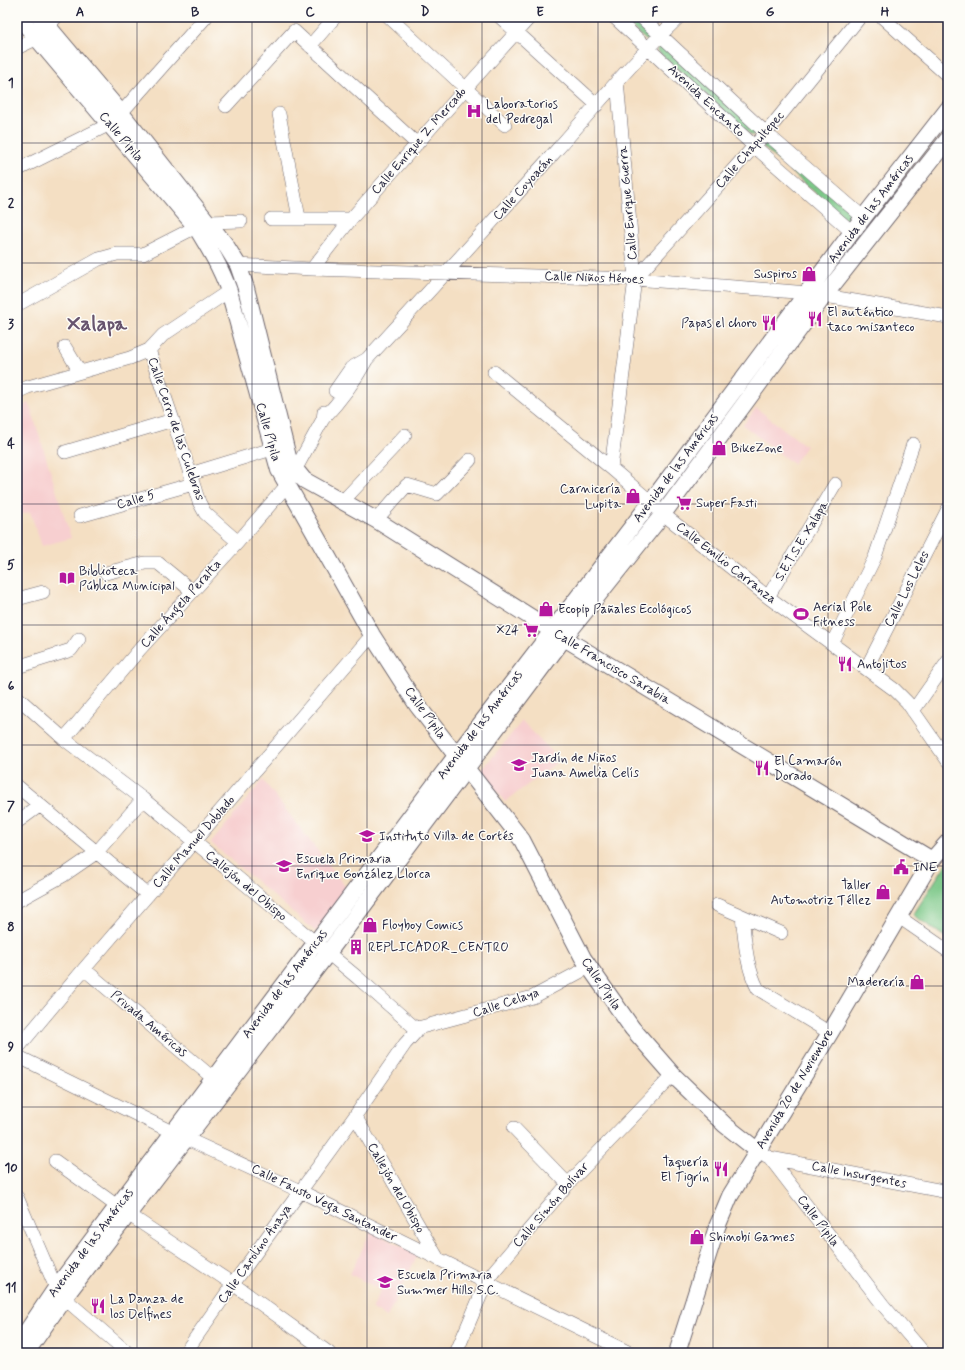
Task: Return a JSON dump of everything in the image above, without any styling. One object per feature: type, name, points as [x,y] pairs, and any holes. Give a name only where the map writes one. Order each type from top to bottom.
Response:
[{"type":"main road","name":"Calle Pípila","points":[[19,17],[116,118]]},
{"type":"main road","name":"Calle Pípila","points":[[48,20],[116,118],[202,225],[225,244],[238,265],[246,288],[288,457],[295,469]]},
{"type":"main road","name":"Avenida de las Américas","points":[[17,1346],[124,1210],[322,948],[558,634],[651,502],[852,232],[948,109]]},
{"type":"main road","name":"Avenida de las Américas","points":[[558,634],[663,514],[824,296],[948,139]]},
{"type":"main road","name":"Calle Pípila","points":[[202,225],[223,273],[229,291],[279,470],[372,635],[417,705],[522,840],[589,967],[632,1028],[672,1075],[725,1125],[764,1154]]},
{"type":"main road","name":"Calle Francisco Sarabia","points":[[295,469],[304,480],[376,520],[558,634],[932,860]]},
{"type":"main road","name":"Avenida 20 de Noviembre","points":[[677,1353],[716,1227],[730,1196],[764,1154],[830,1033],[932,860],[948,842]]},
{"type":"main road","name":"Avenida de las Américas","points":[[180,1135],[214,1079],[322,948]]},
{"type":"main road","name":"Avenida de las Américas","points":[[26,1353],[60,1293]]},
{"type":"street","points":[[17,170],[116,118],[206,17]]},
{"type":"street","points":[[306,43],[335,17]]},
{"type":"street","points":[[389,17],[505,125]]},
{"type":"street","points":[[500,17],[597,105]]},
{"type":"street","name":"Calle Enrique Z. Mercado","points":[[312,269],[351,219],[530,17]]},
{"type":"street","name":"Avenida Encanto","points":[[614,17],[754,146],[852,232]]},
{"type":"street","name":"Avenida Encanto","points":[[641,17],[766,133],[864,218]]},
{"type":"street","name":"Calle Coyoacán","points":[[295,469],[322,419],[332,410],[360,372],[367,359],[448,273],[647,48],[678,17]]},
{"type":"street","name":"Calle Chapultepec","points":[[635,279],[766,133],[860,17]]},
{"type":"street","points":[[882,17],[948,76]]},
{"type":"street","points":[[226,106],[294,31],[417,144]]},
{"type":"street","points":[[17,48],[38,38]]},
{"type":"street","name":"Calle Enrique Guerra","points":[[612,468],[635,279],[617,81]]},
{"type":"street","points":[[279,114],[299,218]]},
{"type":"street","points":[[271,219],[351,219]]},
{"type":"street","points":[[17,305],[99,259],[117,254],[143,254],[202,225],[241,221]]},
{"type":"street","name":"Calle Niños Héroes","points":[[238,265],[312,269],[635,279],[808,293],[948,317]]},
{"type":"street","points":[[17,392],[28,387],[130,358],[149,350],[163,335],[229,291]]},
{"type":"street","points":[[65,347],[80,372]]},
{"type":"street","name":"Calle Cerro de las Culebras","points":[[149,350],[199,502],[205,513],[238,542]]},
{"type":"street","name":"Calle Emilio Carranza","points":[[494,372],[612,468],[663,514],[768,597],[895,690],[907,702],[948,761]]},
{"type":"street","points":[[64,452],[173,420]]},
{"type":"street","points":[[342,502],[405,435]]},
{"type":"street","points":[[832,644],[875,557],[914,444]]},
{"type":"street","name":"Calle 5","points":[[80,516],[191,479],[272,449]]},
{"type":"street","points":[[376,520],[407,485],[437,494],[470,460]]},
{"type":"street","name":"Calle Ángela Peralta","points":[[64,739],[140,649],[238,542],[287,485],[295,469]]},
{"type":"street","name":"S.E.T.S.E. Xalapa","points":[[768,597],[835,484]]},
{"type":"street","name":"Calle Los Leles","points":[[866,669],[948,509]]},
{"type":"street","points":[[106,573],[145,563],[158,563],[192,591]]},
{"type":"street","points":[[17,599],[43,592]]},
{"type":"street","name":"Calle Manuel Doblado","points":[[17,1050],[84,969],[372,635]]},
{"type":"street","points":[[17,667],[71,650],[79,639]]},
{"type":"street","points":[[913,711],[948,661]]},
{"type":"street","name":"Callejón del Obispo","points":[[17,697],[64,739],[143,799],[416,1027]]},
{"type":"street","points":[[17,786],[39,806],[148,895]]},
{"type":"street","points":[[17,901],[64,875],[96,853],[143,799]]},
{"type":"street","points":[[17,822],[39,806]]},
{"type":"street","points":[[717,905],[781,933]]},
{"type":"street","points":[[742,916],[747,953],[753,980],[758,989],[830,1033]]},
{"type":"street","points":[[899,917],[948,950]]},
{"type":"street","name":"Calle Celaya","points":[[416,1027],[533,997],[589,967]]},
{"type":"street","name":"Privada Américas","points":[[84,969],[214,1079]]},
{"type":"street","name":"Calle Carolino Anaya","points":[[185,1353],[233,1284],[355,1116],[416,1027]]},
{"type":"street","name":"Calle Fausto Vega Santander","points":[[17,1056],[300,1191],[630,1353]]},
{"type":"street","name":"Calle Simón Bolívar","points":[[456,1353],[486,1283],[494,1271],[568,1184],[672,1075]]},
{"type":"street","name":"Callejón del Obispo","points":[[355,1116],[438,1259]]},
{"type":"street","points":[[514,1128],[568,1184]]},
{"type":"street","name":"Calle Insurgentes","points":[[764,1154],[948,1192]]},
{"type":"street","name":"Calle Pípila","points":[[764,1154],[883,1305],[924,1353]]},
{"type":"street","points":[[55,1162],[233,1284],[316,1349],[329,1353]]},
{"type":"street","points":[[17,1197],[60,1293],[128,1353]]},
{"type":"shaded area","points":[[29,402],[71,538],[42,546],[30,512],[17,515],[17,411]]},
{"type":"shaded area","points":[[756,408],[806,446],[793,464],[743,425]]},
{"type":"shaded area","name":"Jardín de Niños Juana Amelia Celís","points":[[522,721],[560,760],[505,802],[481,771]]},
{"type":"shaded area","name":"Escuela Primaria Enrique González Llorca","points":[[263,780],[348,890],[316,932],[211,843]]},
{"type":"shaded area","name":"Escuela Primaria Summer Hills S.C.","points":[[371,1231],[418,1254],[387,1317],[372,1309],[381,1290],[350,1274]]},
{"type":"green space","points":[[620,17],[635,17],[653,34],[647,41]]},
{"type":"green space","points":[[662,44],[759,129],[752,136],[656,50]]},
{"type":"green space","points":[[768,138],[853,213],[846,220],[762,146]]},
{"type":"green space","points":[[948,861],[948,939],[913,915]]},
{"type":"place","name":"Laboratorios del Pedregal","points":[[474,111]]},
{"type":"place","name":"Suspiros","points":[[809,274]]},
{"type":"place","name":"El auténtico taco misanteco","points":[[815,319]]},
{"type":"place","name":"Papas el choro","points":[[769,323]]},
{"type":"place","name":"BikeZone","points":[[719,448]]},
{"type":"place","name":"Carnicería Lupita","points":[[633,496]]},
{"type":"place","name":"Super Fasti","points":[[684,503]]},
{"type":"place","name":"Biblioteca Pública Municipal","points":[[67,578]]},
{"type":"place","name":"Ecopip Pañales Ecológicos","points":[[546,609]]},
{"type":"place","name":"Aerial Pole Fitness","points":[[801,614]]},
{"type":"place","name":"X24","points":[[531,630]]},
{"type":"place","name":"Antojitos","points":[[845,664]]},
{"type":"place","name":"Jardín de Niños Juana Amelia Celís","points":[[519,765]]},
{"type":"place","name":"El Camarón Dorado","points":[[762,768]]},
{"type":"place","name":"Instituto Villa de Cortés","points":[[367,836]]},
{"type":"place","name":"Escuela Primaria Enrique González Llorca","points":[[284,866]]},
{"type":"place","name":"INE","points":[[901,867]]},
{"type":"place","name":"Taller Automotriz Téllez","points":[[883,892]]},
{"type":"place","name":"Floyboy Comics","points":[[370,925]]},
{"type":"place","name":"REPLICADOR_CENTRO","points":[[356,947]]},
{"type":"place","name":"Maderería","points":[[917,982]]},
{"type":"place","name":"Taquería El Tigrín","points":[[721,1169]]},
{"type":"place","name":"Shinobi Games","points":[[697,1237]]},
{"type":"place","name":"Escuela Primaria Summer Hills S.C.","points":[[385,1282]]},
{"type":"place","name":"La Danza de los Delfines","points":[[98,1306]]},
{"type":"district","name":"Xalapa","points":[[97,324]]}]
